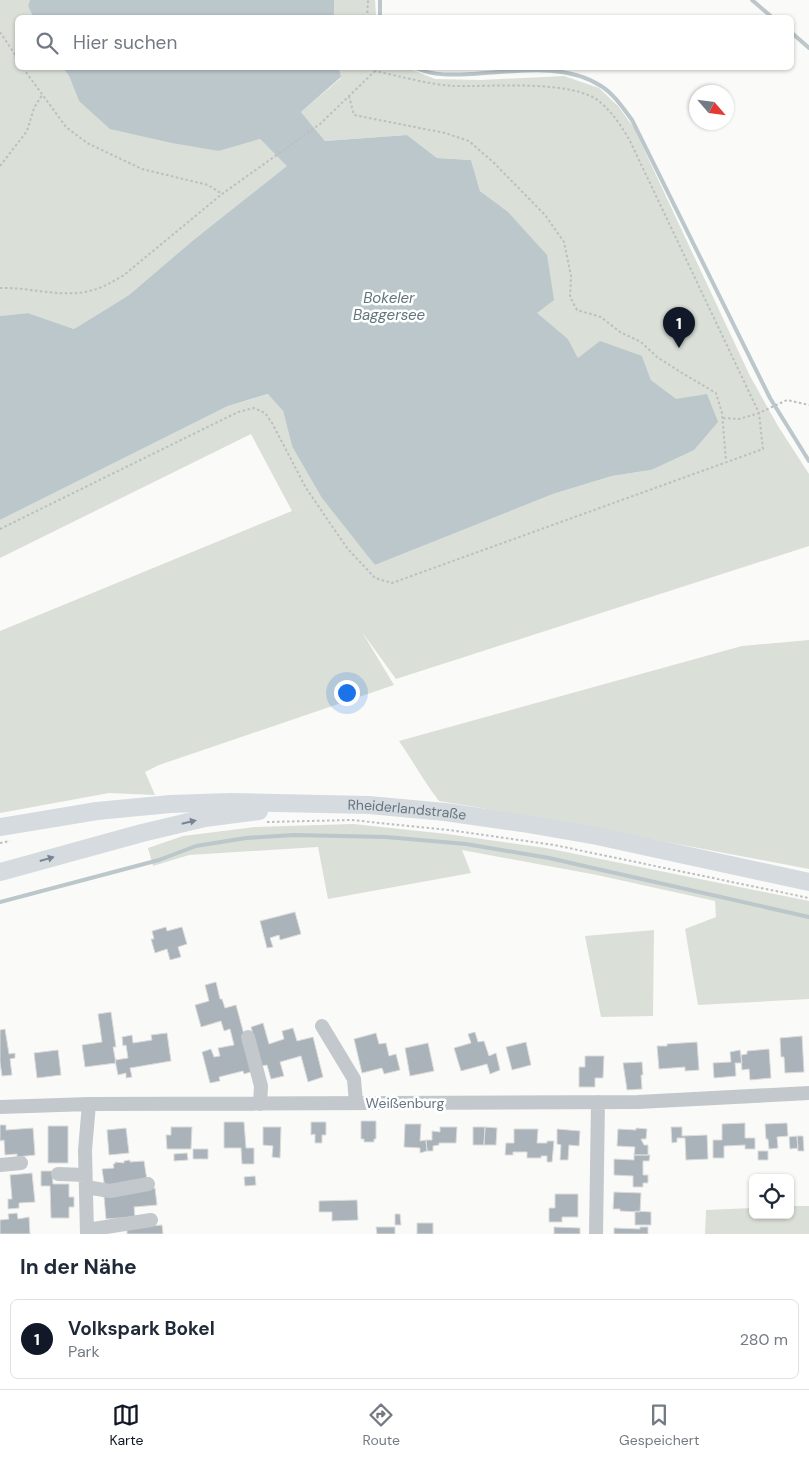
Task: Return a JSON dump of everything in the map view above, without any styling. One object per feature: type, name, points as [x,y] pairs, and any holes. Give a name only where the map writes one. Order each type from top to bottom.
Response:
[{"type":"main road","name":"Rheiderlandstraße","points":[[3,829],[97,812],[170,804],[231,802],[369,805],[445,812],[597,836],[809,882]]},
{"type":"main road","points":[[0,872],[178,824],[205,818],[256,812],[291,803]]},
{"type":"street","points":[[322,1026],[354,1079],[356,1103]]},
{"type":"street","points":[[248,1037],[261,1086],[260,1104]]},
{"type":"street","name":"Weißenburg","points":[[0,1107],[90,1104],[638,1102],[809,1093]]},
{"type":"street","points":[[596,1234],[598,1102]]},
{"type":"street","points":[[90,1104],[85,1150],[87,1232],[151,1220]]},
{"type":"street","points":[[0,1164],[21,1163]]},
{"type":"street","points":[[58,1174],[85,1181],[110,1191],[148,1184]]},
{"type":"path","points":[[367,15],[368,0]]},
{"type":"path","points":[[0,32],[15,54]]},
{"type":"path","points":[[24,70],[66,127],[87,143],[142,169],[208,185],[222,194]]},
{"type":"path","points":[[0,288],[68,294],[92,290],[124,275],[222,194],[320,124],[375,71],[452,86],[514,86],[564,89],[589,95],[600,102],[619,123],[630,141],[759,414],[763,449],[392,583],[375,578],[347,548],[306,488],[272,423],[265,413],[254,408],[238,412],[0,529]]},
{"type":"path","points":[[0,166],[27,131],[34,108],[42,95]]},
{"type":"path","points":[[349,96],[354,115],[445,132],[469,141],[493,162],[545,215],[564,242],[571,276],[570,297],[577,310],[601,316],[620,332],[641,342],[657,357],[716,393],[723,418],[726,461]]},
{"type":"path","points":[[723,418],[739,419],[759,414],[787,400],[809,405]]},
{"type":"path","points":[[263,823],[351,820],[468,833],[554,845],[809,898]]},
{"type":"path","points":[[0,844],[3,829]]},
{"type":"shaded area","points":[[0,0],[30,0],[28,6],[32,15],[15,15],[15,70],[64,70],[69,76],[79,101],[219,151],[260,139],[288,166],[191,242],[129,295],[74,329],[28,313],[0,316]]},
{"type":"shaded area","points":[[334,0],[375,0],[376,15],[334,15]]},
{"type":"shaded area","points":[[339,70],[413,70],[435,79],[481,80],[564,76],[599,88],[618,106],[634,128],[750,376],[778,426],[809,474],[809,546],[396,679],[362,632],[394,685],[159,765],[145,772],[155,795],[109,793],[0,813],[0,631],[292,511],[251,434],[0,558],[0,520],[228,406],[269,394],[283,411],[292,446],[375,565],[553,494],[612,476],[651,470],[676,400],[651,380],[642,356],[578,358],[568,339],[536,313],[507,211],[480,191],[471,160],[437,158],[407,135],[325,141],[301,112],[341,78]]},
{"type":"shaded area","points":[[809,640],[809,869],[530,816],[439,801],[399,741],[742,646]]},
{"type":"shaded area","points":[[353,824],[447,834],[546,848],[809,901],[809,999],[698,1005],[685,929],[716,917],[715,901],[597,875],[462,850],[471,873],[328,899],[318,847],[189,855],[153,866],[148,848],[183,836],[255,827]]},
{"type":"shaded area","points":[[654,930],[653,1016],[601,1017],[585,936]]},
{"type":"shaded area","points":[[794,1206],[809,1206],[809,1234],[705,1234],[706,1210],[749,1208],[749,1219],[794,1219]]},
{"type":"water","points":[[30,0],[334,0],[334,15],[32,15],[28,6]]},
{"type":"water","name":"Bokeler Baggersee","points":[[64,70],[339,70],[341,77],[301,112],[325,141],[407,135],[437,158],[471,160],[480,191],[507,211],[547,255],[554,300],[537,313],[568,339],[578,358],[600,341],[642,356],[651,380],[676,399],[707,394],[718,422],[694,450],[651,470],[612,476],[553,494],[375,565],[322,498],[292,446],[283,411],[268,394],[228,406],[0,520],[0,316],[28,313],[74,329],[129,295],[191,242],[287,166],[260,139],[219,151],[110,129],[79,101],[69,76]]},
{"type":"building","points":[[295,912],[301,934],[280,940],[279,935],[270,938],[273,947],[267,948],[260,921]]},
{"type":"building","points":[[166,927],[167,931],[182,927],[187,944],[178,947],[181,957],[170,960],[167,949],[155,953],[151,939],[154,939],[152,931]]},
{"type":"building","points":[[216,982],[220,999],[222,999],[225,1008],[236,1005],[254,1071],[244,1074],[243,1071],[219,1077],[220,1081],[210,1083],[202,1052],[211,1049],[214,1057],[220,1056],[218,1048],[234,1045],[230,1029],[224,1031],[221,1021],[201,1027],[195,1005],[209,1001],[205,985]]},
{"type":"building","points":[[111,1012],[116,1047],[113,1047],[116,1063],[85,1067],[82,1045],[102,1042],[98,1014]]},
{"type":"building","points":[[263,1023],[269,1044],[284,1039],[282,1031],[293,1028],[297,1041],[313,1037],[323,1077],[308,1082],[301,1056],[280,1062],[284,1076],[271,1079],[267,1065],[261,1066],[251,1027]]},
{"type":"building","points":[[5,1029],[9,1054],[15,1053],[15,1058],[10,1059],[12,1075],[2,1076],[0,1030]]},
{"type":"building","points":[[475,1032],[478,1042],[484,1041],[489,1056],[496,1053],[500,1070],[490,1074],[487,1064],[461,1071],[454,1048],[471,1043],[468,1034]]},
{"type":"building","points":[[167,1033],[171,1061],[130,1068],[132,1077],[126,1078],[126,1073],[118,1075],[115,1060],[128,1058],[126,1045],[123,1046],[122,1037],[132,1035],[133,1043],[152,1040],[151,1035]]},
{"type":"building","points":[[376,1033],[379,1044],[386,1043],[389,1056],[396,1054],[400,1070],[384,1074],[382,1068],[362,1073],[354,1039]]},
{"type":"building","points":[[802,1036],[804,1072],[785,1073],[784,1057],[781,1057],[780,1038]]},
{"type":"building","points":[[526,1042],[531,1065],[512,1070],[506,1047]]},
{"type":"building","points":[[697,1042],[699,1070],[685,1071],[685,1067],[659,1069],[657,1046]]},
{"type":"building","points":[[428,1043],[434,1071],[410,1076],[405,1048]]},
{"type":"building","points":[[769,1049],[771,1078],[750,1080],[749,1069],[742,1070],[741,1055],[747,1054],[747,1051]]},
{"type":"building","points":[[58,1050],[61,1075],[37,1078],[34,1053]]},
{"type":"building","points":[[740,1050],[742,1063],[735,1063],[736,1076],[714,1078],[713,1063],[731,1062],[730,1052]]},
{"type":"building","points":[[585,1056],[604,1056],[603,1078],[595,1078],[595,1087],[579,1087],[579,1067],[585,1067]]},
{"type":"building","points":[[642,1062],[642,1089],[627,1090],[623,1063]]},
{"type":"building","points":[[361,1121],[376,1121],[376,1139],[374,1139],[374,1142],[364,1142],[364,1139],[361,1139]]},
{"type":"building","points":[[224,1122],[244,1122],[246,1148],[254,1148],[254,1164],[242,1164],[241,1148],[224,1148]]},
{"type":"building","points":[[311,1122],[326,1122],[326,1135],[322,1135],[322,1143],[315,1143],[315,1134],[311,1135]]},
{"type":"building","points":[[745,1123],[745,1138],[755,1138],[755,1149],[745,1149],[745,1145],[724,1146],[724,1158],[713,1158],[713,1140],[722,1140],[722,1124]]},
{"type":"building","points":[[787,1123],[788,1136],[777,1137],[778,1148],[769,1149],[765,1124]]},
{"type":"building","points":[[405,1124],[421,1124],[420,1141],[426,1140],[427,1151],[420,1153],[420,1148],[404,1147]]},
{"type":"building","points":[[0,1125],[6,1125],[6,1130],[33,1128],[35,1155],[17,1157],[17,1154],[5,1155],[4,1140],[0,1141]]},
{"type":"building","points":[[48,1126],[68,1126],[68,1163],[48,1163]]},
{"type":"building","points":[[171,1127],[192,1127],[191,1149],[167,1149],[166,1135],[171,1135]]},
{"type":"building","points":[[263,1127],[281,1127],[280,1158],[272,1157],[273,1146],[263,1145]]},
{"type":"building","points":[[440,1127],[457,1127],[456,1143],[439,1143],[439,1145],[433,1146],[433,1151],[427,1151],[426,1140],[432,1140],[432,1131],[440,1132]]},
{"type":"building","points":[[473,1127],[485,1127],[484,1145],[473,1145]]},
{"type":"building","points":[[485,1127],[497,1128],[496,1145],[484,1145]]},
{"type":"building","points":[[671,1127],[682,1127],[682,1136],[707,1135],[708,1159],[686,1160],[685,1138],[677,1138],[677,1142],[672,1143]]},
{"type":"building","points":[[126,1128],[129,1153],[109,1155],[107,1130]]},
{"type":"building","points":[[636,1128],[647,1129],[646,1139],[641,1139],[644,1145],[648,1145],[648,1155],[634,1155],[635,1147],[617,1146],[618,1129],[636,1130]]},
{"type":"building","points":[[514,1129],[538,1129],[537,1143],[554,1141],[552,1162],[547,1162],[547,1156],[527,1158],[527,1152],[513,1152],[513,1155],[505,1155],[506,1143],[514,1143]]},
{"type":"building","points":[[557,1129],[580,1131],[579,1146],[569,1145],[568,1160],[560,1160],[561,1145],[557,1144]]},
{"type":"building","points":[[797,1136],[798,1148],[790,1149],[789,1137]]},
{"type":"building","points":[[797,1136],[803,1136],[804,1151],[798,1151]]},
{"type":"building","points":[[193,1149],[208,1149],[208,1159],[193,1159]]},
{"type":"building","points":[[758,1151],[768,1151],[768,1160],[758,1160]]},
{"type":"building","points":[[187,1153],[188,1160],[174,1161],[174,1154]]},
{"type":"building","points":[[634,1155],[650,1155],[649,1161],[643,1161],[643,1175],[648,1175],[648,1183],[643,1183],[643,1187],[633,1187],[633,1176],[614,1175],[614,1159],[634,1160]]},
{"type":"building","points":[[130,1160],[130,1162],[144,1161],[147,1180],[105,1189],[102,1169],[114,1168],[113,1164],[115,1162],[124,1163],[124,1161]]},
{"type":"building","points":[[41,1171],[52,1171],[53,1184],[69,1184],[69,1197],[74,1197],[74,1207],[69,1207],[69,1218],[51,1218],[50,1186],[41,1186]]},
{"type":"building","points":[[32,1173],[35,1202],[19,1203],[19,1208],[8,1209],[8,1199],[12,1199],[10,1175]]},
{"type":"building","points":[[255,1176],[256,1185],[245,1186],[244,1177]]},
{"type":"building","points":[[155,1188],[157,1205],[134,1207],[135,1217],[106,1219],[104,1196],[131,1190]]},
{"type":"building","points":[[614,1192],[641,1193],[640,1212],[613,1209]]},
{"type":"building","points":[[555,1194],[578,1194],[578,1217],[562,1217],[562,1222],[549,1222],[549,1208],[555,1208]]},
{"type":"building","points":[[357,1200],[358,1220],[332,1221],[332,1212],[319,1212],[319,1201]]},
{"type":"building","points":[[635,1211],[651,1212],[651,1225],[635,1225]]},
{"type":"building","points":[[17,1213],[18,1219],[29,1217],[30,1234],[0,1234],[0,1220],[9,1219],[8,1214]]},
{"type":"building","points":[[395,1214],[400,1214],[401,1225],[395,1225]]},
{"type":"building","points":[[417,1223],[433,1223],[433,1234],[417,1234]]},
{"type":"building","points":[[162,1225],[163,1234],[127,1234],[127,1228]]},
{"type":"building","points":[[376,1227],[395,1227],[395,1234],[377,1234]]},
{"type":"building","points":[[554,1227],[580,1228],[580,1234],[554,1234]]},
{"type":"building","points":[[640,1227],[648,1227],[648,1234],[614,1234],[614,1228],[640,1229]]},
{"type":"waterway","points":[[380,0],[380,15]]},
{"type":"waterway","points":[[752,0],[770,15]]},
{"type":"waterway","points":[[794,35],[809,48]]},
{"type":"waterway","points":[[423,70],[451,75],[538,70]]},
{"type":"waterway","points":[[538,70],[571,74],[601,86],[610,93],[632,120],[770,398],[809,461]]},
{"type":"waterway","points":[[0,902],[159,860],[196,846],[246,838],[294,835],[386,837],[466,844],[549,858],[809,917]]},
{"type":"place","name":"Volkspark Bokel","points":[[679,348]]}]
